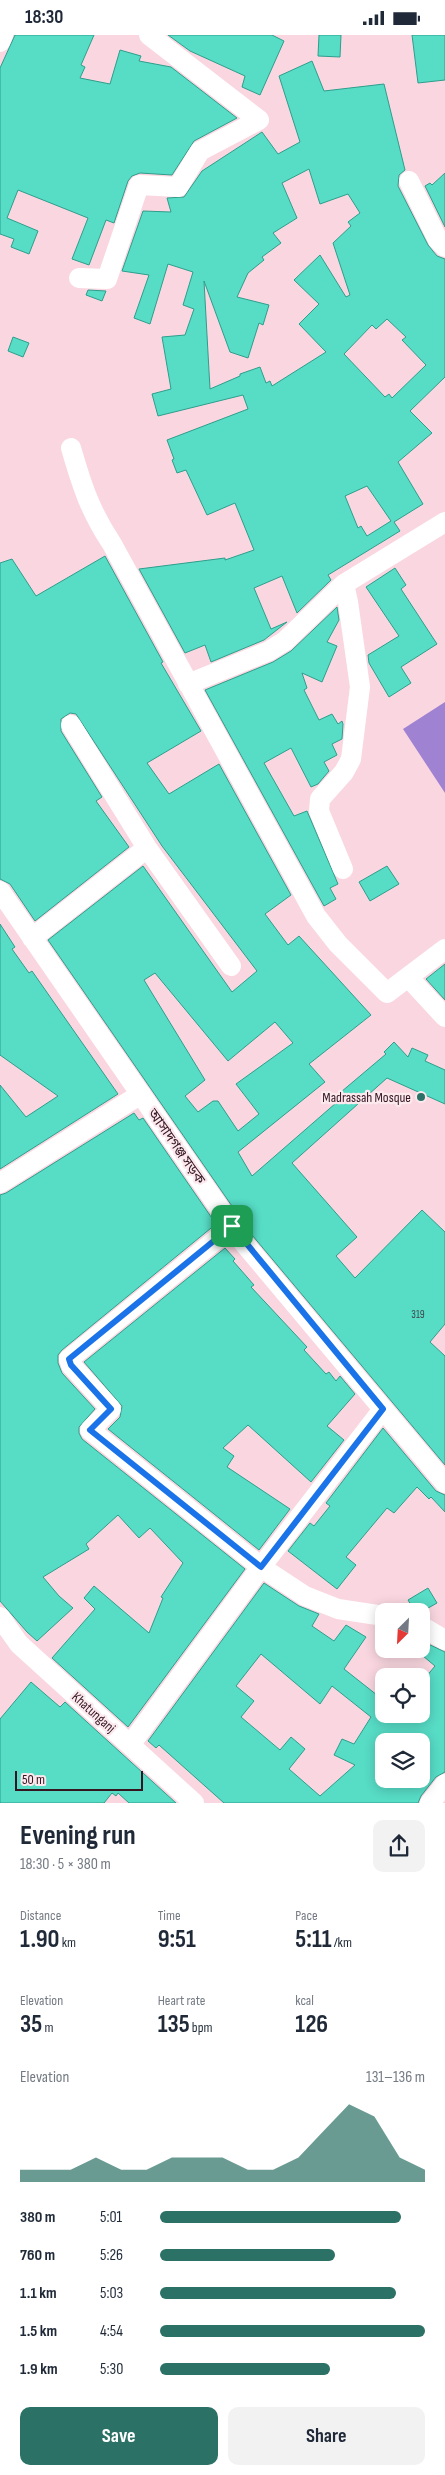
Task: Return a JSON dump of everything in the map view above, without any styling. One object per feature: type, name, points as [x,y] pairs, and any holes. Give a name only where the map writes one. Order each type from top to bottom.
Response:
[{"type":"street","points":[[0,42],[3,35]]},
{"type":"street","points":[[79,277],[108,279],[138,185],[178,187],[200,151],[259,120],[149,35]]},
{"type":"street","points":[[409,181],[438,240],[445,247]]},
{"type":"street","points":[[71,448],[85,497],[94,515],[112,544],[316,916],[338,944],[387,993],[445,949]]},
{"type":"street","points":[[188,684],[269,651],[285,641],[344,584],[445,522]]},
{"type":"street","points":[[343,869],[320,811],[320,799],[344,771],[350,759],[360,687],[350,611],[344,584]]},
{"type":"street","points":[[70,725],[147,848],[231,966]]},
{"type":"street","points":[[32,938],[147,848]]},
{"type":"street","name":"আসাদগঞ্জ সড়ক","points":[[0,891],[232,1226],[445,1483]]},
{"type":"street","points":[[408,977],[445,1017]]},
{"type":"street","points":[[0,1183],[141,1094]]},
{"type":"street","points":[[232,1226],[69,1359],[71,1365],[111,1409],[90,1430],[261,1567],[305,1596],[338,1609],[375,1615]]},
{"type":"street","points":[[130,1745],[261,1567],[383,1409]]},
{"type":"street","name":"Khatunganj","points":[[0,1617],[19,1644],[194,1803]]},
{"type":"street","points":[[430,1631],[445,1640]]},
{"type":"street","points":[[430,1803],[445,1784]]},
{"type":"shaded area","points":[[445,702],[445,793],[403,729]]},
{"type":"building","points":[[15,35],[94,35],[81,65],[85,67],[80,78],[110,84],[120,50],[141,56],[139,61],[171,67],[237,118],[194,141],[172,175],[140,173],[132,176],[128,181],[114,223],[106,220],[89,265],[72,259],[88,218],[18,190],[7,218],[38,231],[29,254],[11,247],[14,239],[0,234],[0,68]]},
{"type":"building","points":[[168,35],[272,35],[284,41],[260,95],[242,87],[245,76],[190,51]]},
{"type":"building","points":[[319,35],[341,35],[340,57],[318,56]]},
{"type":"building","points":[[412,35],[445,35],[445,80],[418,83]]},
{"type":"building","points":[[312,61],[324,91],[384,84],[405,170],[399,175],[398,186],[428,245],[437,256],[445,259],[445,377],[410,411],[432,433],[398,462],[423,504],[394,522],[400,531],[328,575],[331,580],[297,613],[282,576],[254,588],[271,629],[287,622],[264,640],[211,662],[205,645],[185,653],[139,569],[225,558],[225,560],[254,550],[235,503],[207,515],[186,470],[177,473],[167,440],[248,409],[243,395],[158,416],[152,394],[171,389],[162,337],[185,335],[194,309],[183,305],[193,272],[168,264],[150,324],[134,318],[149,275],[122,271],[143,211],[171,212],[167,198],[184,197],[202,171],[262,132],[278,154],[300,142],[279,76]],"holes":[[[309,169],[320,204],[348,194],[360,213],[348,222],[351,226],[333,243],[350,295],[346,297],[320,255],[294,280],[319,304],[299,324],[326,352],[272,386],[270,381],[266,383],[260,367],[240,374],[240,376],[210,389],[204,281],[230,352],[248,358],[259,323],[263,325],[269,305],[237,297],[248,273],[264,260],[262,257],[281,243],[273,233],[297,218],[282,183]],[[387,319],[406,337],[402,340],[426,365],[392,398],[389,394],[385,397],[344,354],[372,325],[376,329]],[[367,486],[391,521],[367,536],[361,526],[358,528],[345,496]]]},
{"type":"building","points":[[445,173],[445,227],[425,186],[430,183],[432,185]]},
{"type":"building","points":[[88,290],[106,291],[102,301],[86,295]]},
{"type":"building","points":[[13,337],[29,343],[23,357],[8,351]]},
{"type":"building","points":[[105,556],[163,662],[161,663],[201,731],[147,763],[169,794],[219,764],[291,895],[265,914],[288,945],[299,936],[371,1015],[309,1064],[325,1082],[238,1152],[252,1176],[344,1096],[341,1092],[386,1054],[384,1052],[394,1042],[408,1057],[412,1048],[428,1055],[425,1061],[445,1070],[445,1104],[387,1078],[292,1163],[357,1237],[336,1256],[355,1278],[422,1210],[445,1232],[445,1324],[430,1342],[445,1356],[445,1465],[252,1235],[48,940],[143,866],[232,992],[257,971],[162,846],[76,714],[70,713],[61,719],[61,731],[102,797],[96,801],[129,847],[35,921],[10,884],[0,879],[0,563],[12,559],[36,596]],"holes":[[[155,973],[228,1061],[275,1022],[293,1043],[236,1084],[259,1114],[238,1131],[218,1101],[213,1101],[198,1112],[185,1096],[205,1080],[144,980]]]},
{"type":"building","points":[[395,568],[406,585],[401,589],[437,644],[401,667],[411,683],[389,697],[369,663],[368,655],[399,636],[366,587]]},
{"type":"building","points":[[337,607],[339,620],[327,642],[337,646],[322,682],[302,673],[307,688],[304,690],[319,720],[332,714],[338,724],[342,721],[342,739],[332,744],[337,755],[324,762],[329,771],[318,784],[311,787],[291,748],[264,763],[294,816],[307,811],[338,884],[330,888],[336,899],[324,906],[205,690],[273,662],[291,651]]},
{"type":"building","points":[[387,866],[399,884],[370,901],[359,882]]},
{"type":"building","points":[[0,924],[15,947],[12,949],[29,973],[32,971],[118,1094],[0,1169],[0,1085],[26,1117],[58,1096],[0,1055]]},
{"type":"building","points":[[445,964],[445,1000],[426,979]]},
{"type":"building","points":[[134,1113],[139,1120],[143,1118],[216,1224],[62,1350],[58,1355],[58,1363],[62,1373],[95,1409],[79,1427],[82,1439],[245,1569],[128,1727],[52,1658],[95,1609],[84,1598],[94,1586],[149,1633],[163,1598],[161,1597],[183,1563],[150,1528],[139,1538],[118,1515],[86,1544],[89,1549],[43,1577],[59,1596],[73,1608],[37,1641],[0,1601],[0,1195]]},
{"type":"building","points":[[225,1248],[235,1259],[233,1261],[254,1285],[251,1287],[307,1347],[304,1350],[326,1374],[329,1372],[336,1381],[340,1376],[355,1394],[327,1426],[344,1440],[311,1482],[248,1425],[223,1448],[234,1456],[227,1467],[290,1509],[259,1550],[108,1429],[120,1417],[122,1406],[84,1362]]},
{"type":"building","points":[[383,1428],[436,1491],[445,1495],[445,1512],[431,1497],[429,1499],[417,1487],[394,1513],[387,1508],[346,1557],[356,1565],[337,1589],[288,1551],[310,1523],[314,1526],[330,1506],[326,1503]]},
{"type":"building","points":[[264,1583],[299,1606],[319,1614],[312,1626],[334,1641],[346,1625],[366,1637],[344,1669],[375,1693],[375,1723],[430,1723],[430,1672],[435,1666],[425,1658],[430,1658],[430,1645],[445,1652],[445,1772],[436,1777],[430,1785],[430,1733],[375,1733],[375,1788],[427,1788],[418,1803],[224,1803],[159,1745],[156,1748],[148,1741]],"holes":[[[261,1654],[320,1704],[332,1686],[371,1717],[354,1744],[342,1739],[334,1755],[355,1765],[320,1796],[289,1769],[305,1749],[291,1737],[280,1750],[241,1717],[254,1701],[236,1686]]]},
{"type":"building","points":[[428,1588],[437,1603],[430,1607],[430,1603],[410,1603],[408,1600]]},
{"type":"building","points":[[31,1682],[60,1707],[65,1702],[176,1803],[129,1803],[118,1793],[116,1796],[112,1793],[104,1803],[0,1803],[0,1719]]},
{"type":"place","name":"Madrassah Mosque","points":[[421,1097]]},
{"type":"route","points":[[232,1226],[243,1242],[383,1409],[261,1567],[90,1430],[91,1426],[111,1409],[71,1365],[69,1359],[232,1226]]}]
